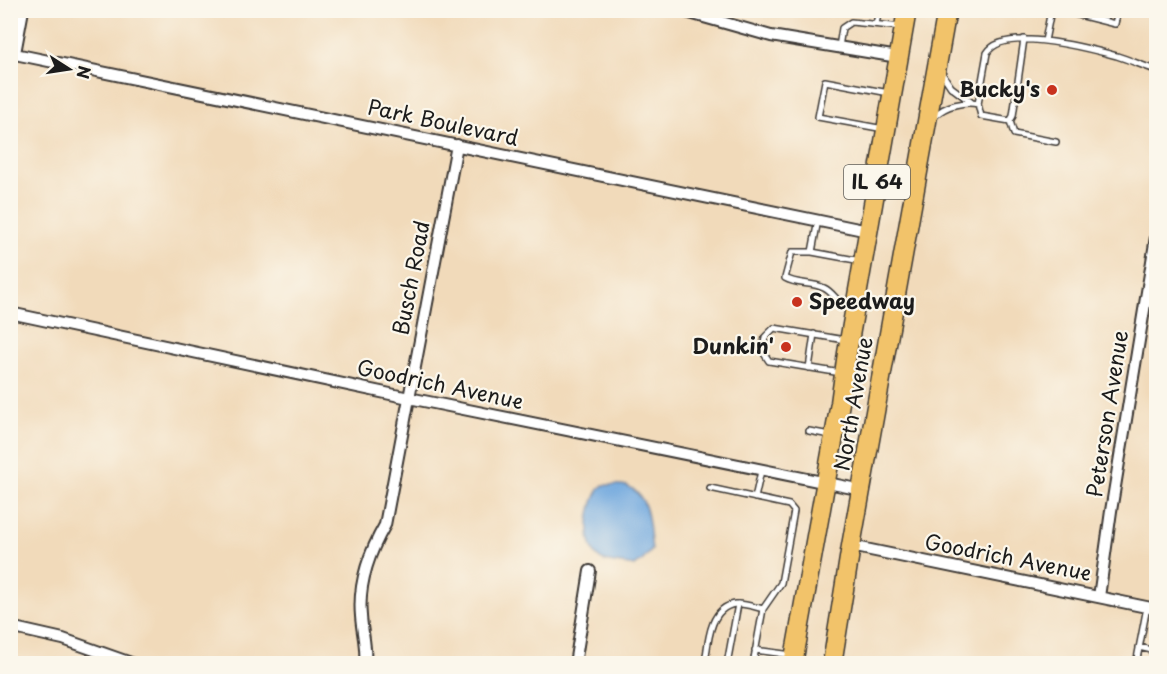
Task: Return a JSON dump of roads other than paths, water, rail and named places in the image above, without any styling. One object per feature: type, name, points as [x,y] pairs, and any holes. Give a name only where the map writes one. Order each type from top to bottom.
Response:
[{"type":"main road","name":"North Avenue","points":[[832,663],[948,10]]},
{"type":"main road","name":"North Avenue","points":[[794,660],[905,19]]},
{"type":"street","points":[[13,53],[23,10]]},
{"type":"street","points":[[680,10],[771,36],[898,57]]},
{"type":"street","name":"Park Boulevard","points":[[13,53],[868,231]]},
{"type":"street","name":"Busch Road","points":[[364,663],[366,647],[361,615],[362,585],[370,553],[385,525],[457,145]]},
{"type":"street","name":"Peterson Avenue","points":[[1099,597],[1156,237]]},
{"type":"street","name":"Goodrich Avenue","points":[[10,314],[409,399],[862,490]]},
{"type":"street","name":"Goodrich Avenue","points":[[851,546],[1152,608]]},
{"type":"street","points":[[575,663],[590,571]]},
{"type":"street","points":[[10,627],[63,639],[134,663]]},
{"type":"lane","points":[[876,24],[879,10]]},
{"type":"lane","points":[[1045,41],[1051,10]]},
{"type":"lane","points":[[1075,10],[1075,14],[1115,24],[1118,10]]},
{"type":"lane","points":[[839,48],[842,27],[851,22],[876,24],[905,19]]},
{"type":"lane","points":[[1024,39],[1013,116],[1010,121],[1014,134],[1056,142]]},
{"type":"lane","points":[[1010,121],[981,116],[978,104],[987,52],[990,47],[1000,43],[1024,39],[1045,41],[1118,56],[1156,70]]},
{"type":"lane","points":[[937,67],[951,87],[971,102],[978,104]]},
{"type":"lane","points":[[886,129],[818,117],[825,81],[892,94]]},
{"type":"lane","points":[[928,123],[938,112],[971,102]]},
{"type":"lane","points":[[812,252],[818,220]]},
{"type":"lane","points":[[855,309],[843,307],[825,288],[792,282],[786,278],[792,252],[812,252],[863,261]]},
{"type":"lane","points":[[844,374],[769,361],[763,352],[765,338],[774,328],[849,341]]},
{"type":"lane","points":[[809,368],[814,334]]},
{"type":"lane","points":[[809,431],[834,436]]},
{"type":"lane","points":[[755,498],[761,471]]},
{"type":"lane","points":[[710,488],[789,505],[794,511],[781,583],[763,609],[753,663]]},
{"type":"lane","points":[[705,663],[713,622],[723,608],[738,604],[763,609]]},
{"type":"lane","points":[[727,663],[738,604]]},
{"type":"lane","points":[[1136,663],[1152,608]]},
{"type":"lane","points":[[1139,647],[1156,651]]},
{"type":"lane","points":[[755,650],[794,660]]},
{"type":"water","points":[[603,485],[627,486],[641,497],[645,505],[652,550],[634,566],[602,560],[595,554],[591,545],[589,523],[591,512]]},
{"type":"waterway","points":[[10,161],[10,169]]},
{"type":"place","name":"Bucky's","points":[[1052,90]]},
{"type":"place","name":"Speedway","points":[[797,302]]},
{"type":"place","name":"Dunkin'","points":[[786,347]]}]
